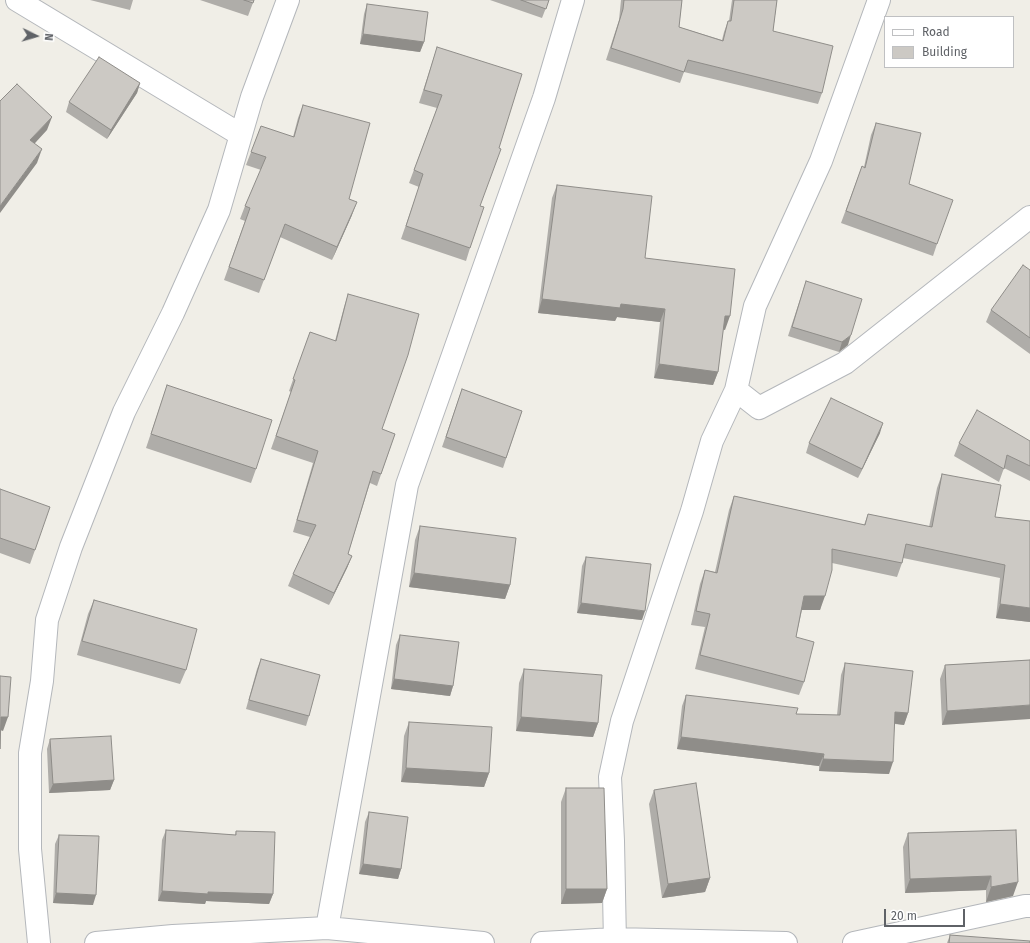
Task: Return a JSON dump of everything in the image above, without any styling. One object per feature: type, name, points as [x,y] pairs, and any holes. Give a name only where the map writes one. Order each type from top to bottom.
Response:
[{"type":"street","points":[[17,0],[241,135]]},
{"type":"street","points":[[39,943],[30,849],[30,753],[42,681],[47,620],[72,547],[124,412],[173,313],[219,210],[252,97],[288,0]]},
{"type":"street","points":[[327,928],[407,485],[544,98],[573,0]]},
{"type":"street","points":[[614,941],[613,841],[610,776],[622,721],[692,511],[712,440],[736,390],[755,306],[821,162],[879,0]]},
{"type":"street","points":[[736,390],[760,408],[844,363],[1030,217]]},
{"type":"street","points":[[854,943],[886,940],[1030,906]]},
{"type":"street","points":[[96,943],[173,936],[327,928],[356,937],[483,943]]},
{"type":"street","points":[[542,943],[614,941],[786,943]]},
{"type":"building","points":[[244,0],[254,0],[253,3]]},
{"type":"building","points":[[521,0],[549,0],[546,9]]},
{"type":"building","points":[[624,0],[682,0],[679,27],[723,41],[728,21],[731,21],[734,0],[777,0],[773,31],[833,46],[822,93],[688,60],[684,72],[611,48],[623,9]]},
{"type":"building","points":[[367,4],[428,12],[424,42],[363,34]]},
{"type":"building","points":[[437,47],[522,74],[499,148],[501,149],[480,206],[484,207],[470,248],[406,226],[423,174],[414,170],[442,95],[424,90]]},
{"type":"building","points":[[99,57],[140,83],[111,130],[69,102]]},
{"type":"building","points":[[17,84],[52,117],[30,140],[42,149],[0,206],[0,101]]},
{"type":"building","points":[[303,105],[370,123],[349,199],[357,202],[337,247],[285,224],[264,280],[229,267],[250,208],[245,206],[266,157],[251,152],[261,126],[294,137]]},
{"type":"building","points":[[876,123],[921,133],[909,184],[953,200],[937,244],[846,211],[862,166],[865,168]]},
{"type":"building","points":[[557,185],[652,196],[645,258],[735,269],[730,316],[725,316],[718,372],[659,364],[665,309],[621,304],[620,308],[542,299]]},
{"type":"building","points":[[1023,265],[1030,270],[1030,338],[991,310]]},
{"type":"building","points":[[806,281],[862,299],[851,335],[842,342],[792,327]]},
{"type":"building","points":[[348,294],[419,314],[408,355],[382,429],[395,434],[381,474],[373,471],[348,554],[352,556],[334,593],[293,574],[316,525],[297,520],[318,451],[276,436],[295,380],[293,379],[310,332],[336,341]]},
{"type":"building","points":[[167,385],[272,420],[256,469],[151,434]]},
{"type":"building","points":[[462,389],[522,411],[506,458],[446,437]]},
{"type":"building","points":[[831,398],[883,423],[862,469],[809,443]]},
{"type":"building","points":[[977,410],[1030,441],[1030,466],[1007,455],[1004,469],[959,443]]},
{"type":"building","points":[[942,474],[1001,485],[995,517],[1030,521],[1030,608],[1000,604],[1005,565],[906,544],[902,563],[832,549],[832,570],[825,596],[804,596],[796,637],[814,642],[804,682],[700,655],[710,614],[696,611],[705,570],[717,573],[734,496],[865,525],[868,514],[932,527]]},
{"type":"building","points":[[0,489],[50,507],[35,550],[0,538]]},
{"type":"building","points":[[420,526],[516,538],[510,585],[414,573]]},
{"type":"building","points":[[586,557],[651,564],[645,611],[581,603]]},
{"type":"building","points":[[94,600],[197,629],[186,670],[82,641]]},
{"type":"building","points":[[400,635],[459,642],[453,686],[394,679]]},
{"type":"building","points":[[261,659],[320,675],[309,716],[249,700]]},
{"type":"building","points":[[1030,660],[1030,705],[947,711],[945,665]]},
{"type":"building","points":[[845,663],[913,671],[908,713],[895,712],[893,762],[823,759],[824,754],[681,737],[686,695],[798,708],[796,714],[840,715]]},
{"type":"building","points":[[524,669],[602,675],[598,723],[521,717]]},
{"type":"building","points":[[0,676],[11,677],[8,717],[1,717],[0,749]]},
{"type":"building","points":[[409,722],[492,727],[489,773],[406,768]]},
{"type":"building","points":[[111,736],[114,780],[53,784],[50,739]]},
{"type":"building","points":[[696,783],[710,878],[668,884],[654,790]]},
{"type":"building","points":[[566,788],[604,788],[607,889],[566,889]]},
{"type":"building","points":[[369,812],[408,817],[401,869],[363,864]]},
{"type":"building","points":[[166,830],[236,835],[236,831],[275,832],[273,894],[208,892],[208,894],[162,891]]},
{"type":"building","points":[[1016,830],[1018,882],[991,887],[991,876],[910,879],[908,833]]},
{"type":"building","points":[[59,835],[99,836],[96,895],[56,893]]},
{"type":"building","points":[[950,935],[1030,941],[1030,943],[949,943]]}]
